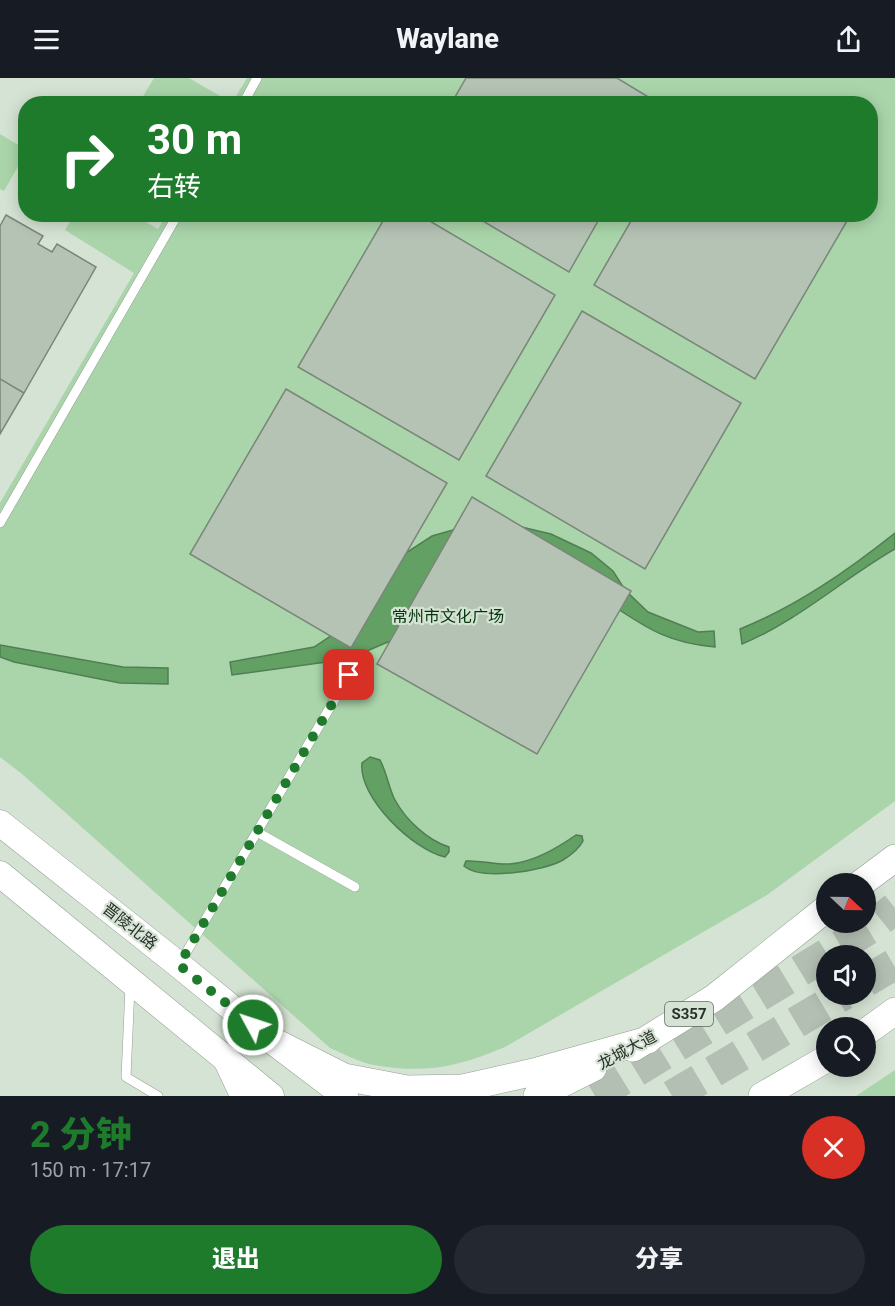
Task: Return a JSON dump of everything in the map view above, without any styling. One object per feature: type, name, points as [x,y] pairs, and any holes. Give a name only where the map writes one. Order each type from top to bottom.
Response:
[{"type":"main road","name":"晋陵北路","points":[[0,824],[271,1040],[345,1096]]},
{"type":"main road","points":[[875,873],[895,858]]},
{"type":"main road","points":[[0,874],[271,1096]]},
{"type":"main road","name":"龙城大道","points":[[537,1096],[648,1040],[714,998],[816,917]]},
{"type":"main road","points":[[876,1025],[895,1011]]},
{"type":"main road","points":[[271,1040],[344,1077],[407,1089],[463,1088],[534,1072],[648,1040]]},
{"type":"main road","points":[[226,1060],[244,1096]]},
{"type":"main road","points":[[762,1096],[816,1065]]},
{"type":"lane","points":[[248,96],[258,78]]},
{"type":"lane","points":[[0,523],[173,222]]},
{"type":"lane","points":[[179,965],[349,675]]},
{"type":"lane","points":[[257,832],[355,887]]},
{"type":"lane","points":[[130,981],[126,1077],[158,1096]]},
{"type":"green space","name":"常州市文化广场","points":[[154,78],[189,78],[220,96],[143,96]]},
{"type":"green space","name":"常州市文化广场","points":[[247,78],[895,78],[895,801],[767,895],[505,1047],[472,1060],[426,1069],[393,1068],[368,1064],[330,1048],[22,774],[0,757],[0,503],[134,273],[65,230],[70,222],[146,222],[158,229],[162,222],[878,222],[878,96],[236,96]]},
{"type":"green space","points":[[0,134],[18,145],[18,166],[4,191],[0,189]]},
{"type":"green space","points":[[895,1070],[895,1096],[856,1096]]},
{"type":"shaded area","points":[[474,524],[509,524],[551,534],[591,553],[613,571],[625,590],[648,612],[698,632],[714,631],[715,647],[672,639],[637,622],[612,605],[402,636],[348,659],[232,675],[230,662],[314,647],[344,627],[398,558],[432,536]]},
{"type":"shaded area","points":[[895,533],[895,549],[782,624],[742,644],[740,629],[782,610],[821,587]]},
{"type":"shaded area","points":[[0,645],[123,667],[168,668],[168,684],[120,683],[14,662],[0,657]]},
{"type":"shaded area","points":[[370,757],[380,760],[395,800],[411,822],[433,840],[449,847],[449,852],[445,857],[418,844],[390,820],[378,806],[363,777],[362,763]]},
{"type":"shaded area","points":[[576,835],[582,836],[583,841],[572,854],[542,868],[498,874],[484,873],[464,866],[466,861],[519,863],[553,849]]},
{"type":"building","points":[[466,78],[617,78],[647,96],[456,96]]},
{"type":"building","points":[[6,215],[43,236],[38,244],[52,252],[57,244],[96,267],[24,393],[0,379],[0,226]]},
{"type":"building","points":[[382,222],[432,222],[555,295],[459,460],[298,367]]},
{"type":"building","points":[[485,222],[597,222],[569,272]]},
{"type":"building","points":[[630,222],[846,222],[755,379],[594,285]]},
{"type":"building","points":[[582,311],[741,403],[645,569],[486,476]]},
{"type":"building","points":[[0,379],[24,393],[0,434]]},
{"type":"building","points":[[286,389],[447,483],[351,648],[190,554]]},
{"type":"building","points":[[472,497],[631,591],[537,754],[377,664]]},
{"type":"tunnel","points":[[595,1096],[870,928],[895,908]]},
{"type":"tunnel","points":[[876,975],[895,964]]},
{"type":"tunnel","points":[[672,1096],[825,1005]]},
{"type":"route","points":[[253,1025],[179,965],[349,675]]}]
